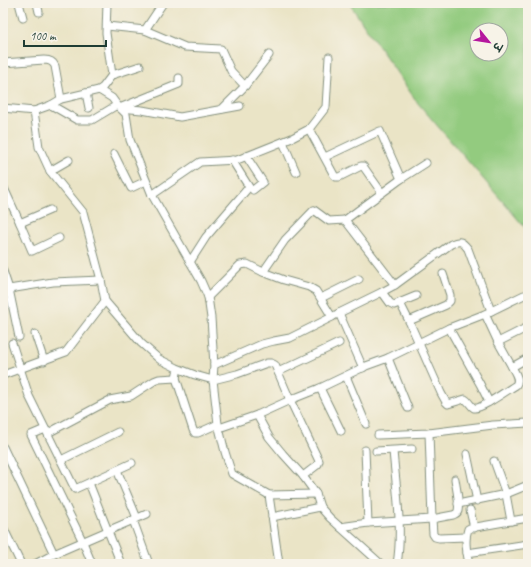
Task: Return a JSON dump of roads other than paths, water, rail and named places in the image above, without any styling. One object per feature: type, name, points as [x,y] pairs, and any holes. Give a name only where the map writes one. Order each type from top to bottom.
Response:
[{"type":"street","points":[[19,3],[23,18]]},
{"type":"street","points":[[37,3],[39,12]]},
{"type":"street","points":[[107,3],[106,33],[112,75]]},
{"type":"street","points":[[145,30],[163,3]]},
{"type":"street","points":[[107,26],[145,30],[185,47],[221,49],[231,71],[245,86]]},
{"type":"street","points":[[222,109],[245,86],[269,55]]},
{"type":"street","points":[[152,195],[200,162],[237,160],[283,142],[309,129],[326,107],[329,58]]},
{"type":"street","points":[[3,63],[49,60],[55,66],[61,99]]},
{"type":"street","points":[[3,108],[34,111],[51,105],[61,99],[99,90],[112,75],[140,66]]},
{"type":"street","points":[[51,105],[77,120],[92,120],[119,107],[179,84],[179,78]]},
{"type":"street","points":[[99,90],[112,98],[126,114],[130,140],[152,195],[201,281],[208,297],[214,365],[212,380],[218,426],[232,474],[269,495],[316,494]]},
{"type":"street","points":[[86,93],[89,108]]},
{"type":"street","points":[[119,107],[180,117],[240,106]]},
{"type":"street","points":[[34,111],[39,147],[50,171],[83,212],[105,301],[141,343],[159,359],[195,375],[212,380],[238,374],[267,363],[274,365],[319,461],[318,464],[304,476]]},
{"type":"street","points":[[309,129],[336,177],[363,166],[382,193]]},
{"type":"street","points":[[325,157],[380,131],[402,179]]},
{"type":"street","points":[[283,142],[296,172]]},
{"type":"street","points":[[114,154],[131,188],[146,181]]},
{"type":"street","points":[[246,156],[263,182],[253,190]]},
{"type":"street","points":[[50,171],[69,160]]},
{"type":"street","points":[[190,262],[206,237],[249,187],[232,160]]},
{"type":"street","points":[[263,272],[285,240],[314,210],[329,221],[345,220],[426,163]]},
{"type":"street","points":[[3,186],[33,253],[58,238]]},
{"type":"street","points":[[20,223],[50,210]]},
{"type":"street","points":[[345,220],[395,285]]},
{"type":"street","points":[[214,365],[262,344],[290,338],[382,292],[395,285],[451,244],[468,238]]},
{"type":"street","points":[[400,303],[441,393],[448,404],[465,399],[468,400],[472,407],[479,407],[518,383],[518,379],[498,342],[468,249],[464,243],[460,242]]},
{"type":"street","points":[[208,297],[240,265],[247,264],[263,272],[295,284],[309,287],[316,291],[332,317]]},
{"type":"street","points":[[3,271],[6,290],[19,337]]},
{"type":"street","points":[[443,274],[450,298]]},
{"type":"street","points":[[321,298],[359,279]]},
{"type":"street","points":[[6,290],[53,282],[101,280]]},
{"type":"street","points":[[382,292],[390,303],[394,305],[416,296]]},
{"type":"street","points":[[409,321],[446,305],[450,301],[450,298],[458,293]]},
{"type":"street","points":[[177,368],[176,378],[193,430],[198,434],[218,426],[257,415],[320,388],[366,366],[388,358],[449,328],[488,313],[524,295]]},
{"type":"street","points":[[3,375],[66,352],[105,301]]},
{"type":"street","points":[[339,313],[366,366]]},
{"type":"street","points":[[498,342],[528,327]]},
{"type":"street","points":[[449,328],[489,402]]},
{"type":"street","points":[[35,334],[44,361]]},
{"type":"street","points":[[12,343],[29,396],[75,489],[132,463]]},
{"type":"street","points":[[278,372],[339,343]]},
{"type":"street","points":[[388,358],[408,408]]},
{"type":"street","points":[[512,367],[528,358]]},
{"type":"street","points":[[346,376],[366,424]]},
{"type":"street","points":[[92,564],[32,435],[47,431],[110,400],[131,396],[159,379],[176,378]]},
{"type":"street","points":[[320,388],[341,431]]},
{"type":"street","points":[[257,415],[269,437],[304,476],[316,494],[320,507],[330,518],[381,564]]},
{"type":"street","points":[[378,435],[429,433],[528,422]]},
{"type":"street","points":[[61,460],[118,432]]},
{"type":"street","points":[[429,433],[433,534],[435,537],[439,538],[466,537]]},
{"type":"street","points":[[3,447],[54,554]]},
{"type":"street","points":[[376,451],[412,449]]},
{"type":"street","points":[[365,450],[368,523]]},
{"type":"street","points":[[393,451],[398,522],[399,552],[397,564]]},
{"type":"street","points":[[467,454],[477,500]]},
{"type":"street","points":[[494,461],[506,494],[511,521]]},
{"type":"street","points":[[117,470],[135,519],[149,564]]},
{"type":"street","points":[[340,527],[368,523],[432,519],[455,514],[458,510],[455,479]]},
{"type":"street","points":[[89,483],[121,564]]},
{"type":"street","points":[[458,504],[506,494],[528,485]]},
{"type":"street","points":[[269,495],[279,564]]},
{"type":"street","points":[[272,517],[320,507]]},
{"type":"street","points":[[470,510],[474,528]]},
{"type":"street","points":[[35,564],[54,554],[147,514]]},
{"type":"street","points":[[469,564],[466,537],[468,529],[528,518]]},
{"type":"street","points":[[3,527],[21,564]]},
{"type":"street","points":[[467,553],[528,544]]}]
